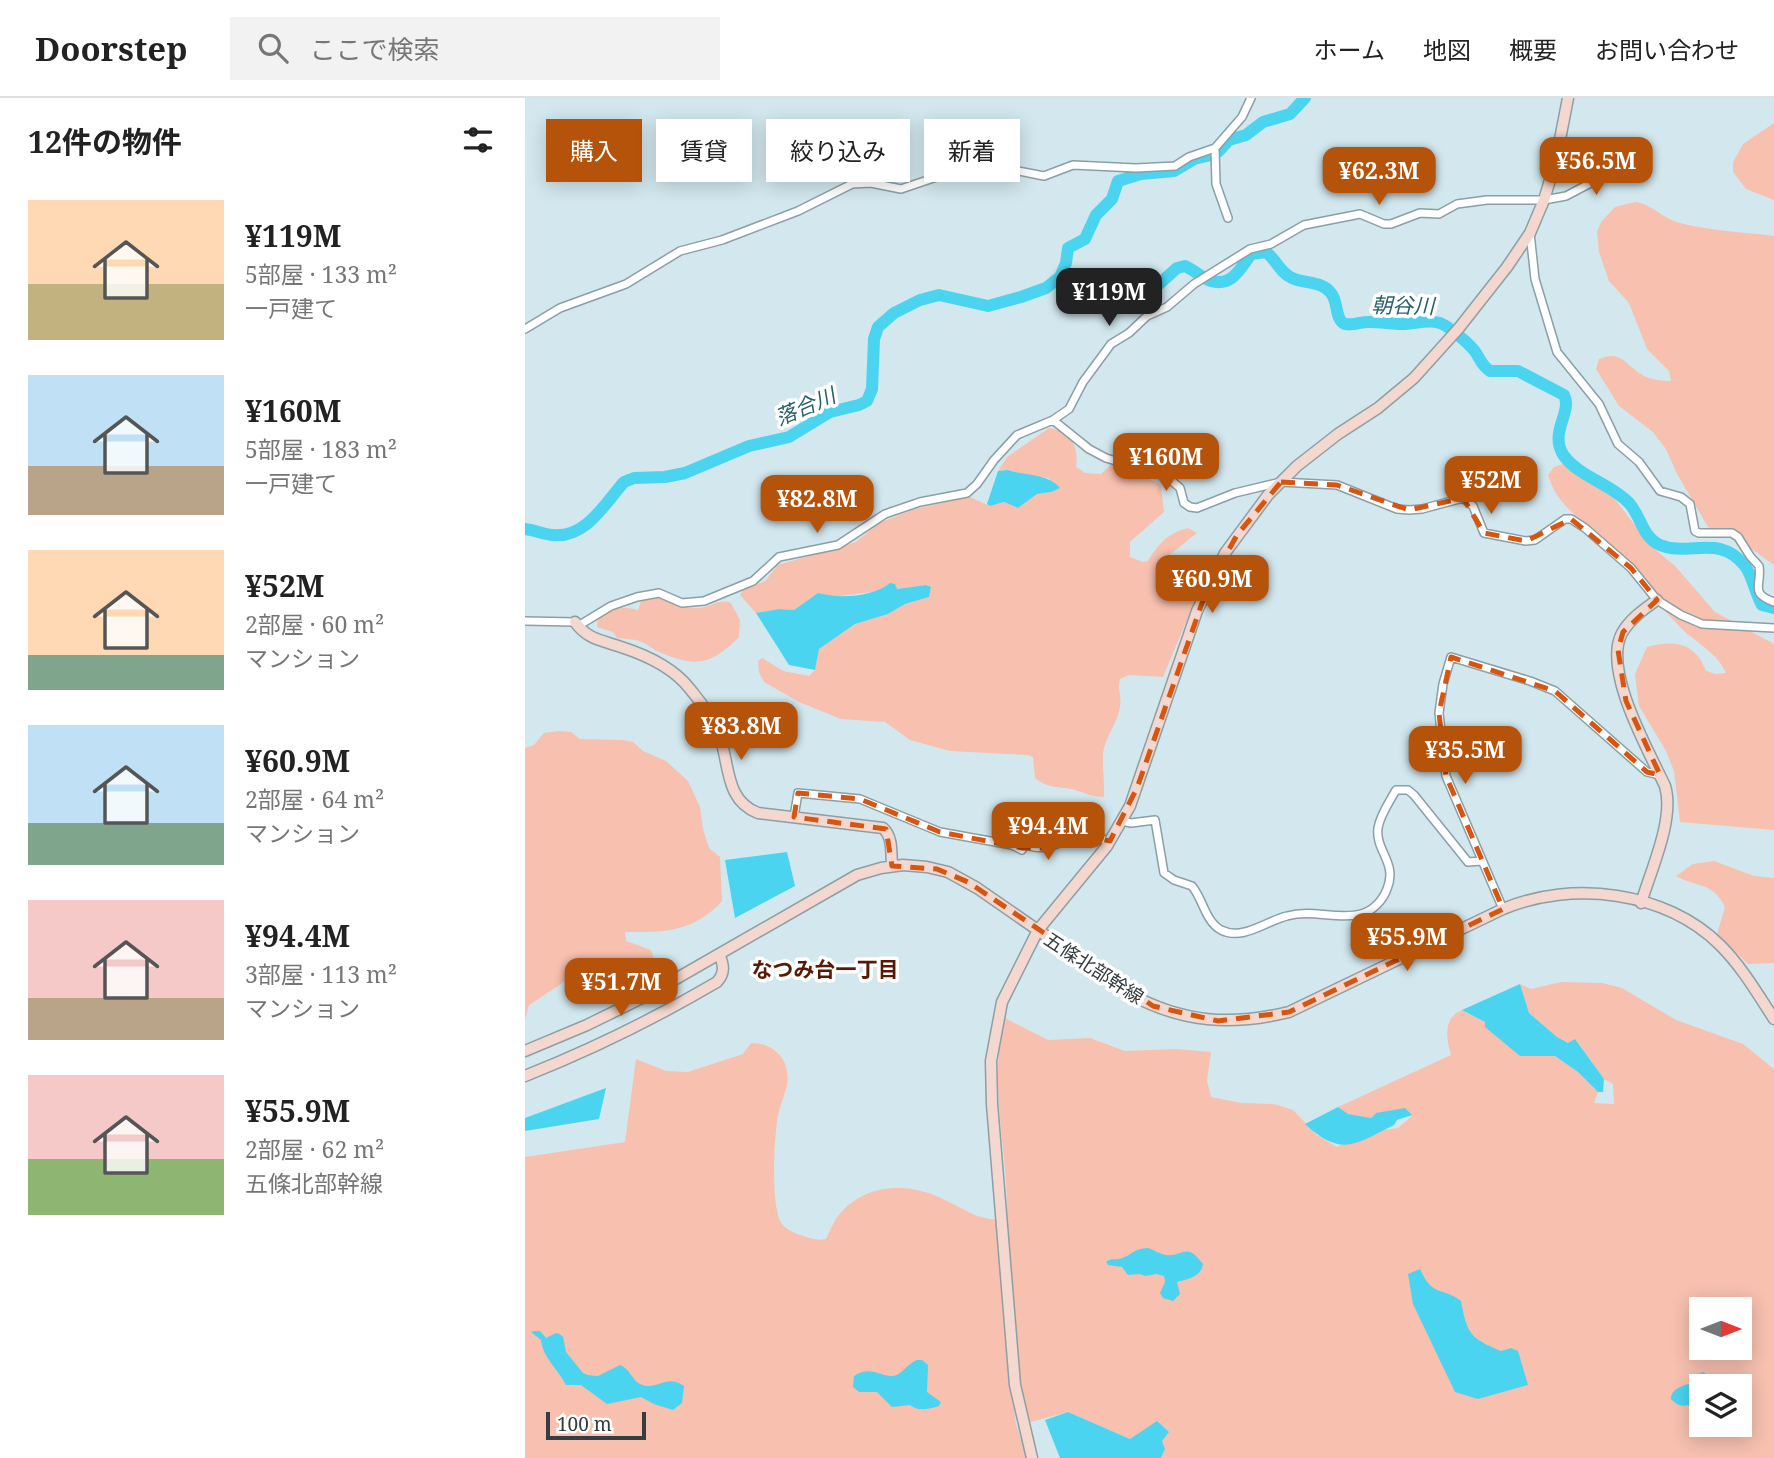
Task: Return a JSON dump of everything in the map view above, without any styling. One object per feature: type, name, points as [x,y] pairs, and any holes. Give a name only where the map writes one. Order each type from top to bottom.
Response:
[{"type":"street","points":[[525,328],[560,308],[626,284],[680,251],[722,240],[798,211],[852,184],[870,183],[901,189],[978,163],[1044,176],[1073,164],[1168,167],[1215,148],[1242,117],[1251,98]]},
{"type":"street","points":[[1032,1458],[1016,1385],[992,1104],[991,1061],[1002,1002],[1038,930],[1108,843],[1122,821],[1137,788],[1207,589],[1237,536],[1281,482],[1316,449],[1398,393],[1459,328],[1499,279],[1530,233],[1544,200],[1556,160],[1568,98]]},
{"type":"street","points":[[1215,148],[1218,191],[1228,218]]},
{"type":"street","points":[[525,621],[576,624],[611,606],[659,593],[683,603],[704,601],[753,581],[779,557],[838,545],[885,514],[920,502],[967,493],[1017,435],[1053,421],[1069,410],[1083,382],[1111,344],[1129,333],[1147,316],[1167,307],[1250,249],[1271,244],[1312,223],[1360,214],[1384,224],[1391,224],[1420,213],[1439,214],[1457,204],[1487,200],[1544,200],[1566,196],[1602,177],[1627,176],[1640,172]]},
{"type":"street","points":[[1530,233],[1535,279],[1557,352],[1599,404],[1618,444],[1639,461],[1660,491],[1686,499],[1695,531],[1724,531],[1738,537],[1759,566],[1758,592],[1762,598],[1774,602]]},
{"type":"street","points":[[1053,421],[1089,449],[1106,458],[1166,476],[1175,482],[1184,503],[1190,507],[1197,508],[1235,493],[1281,482],[1337,485],[1386,505],[1409,510],[1464,498],[1473,506],[1484,533],[1526,541],[1535,540],[1565,519],[1571,519],[1585,527],[1631,568],[1657,600],[1681,615],[1702,624],[1774,628]]},
{"type":"street","points":[[1641,902],[1668,813],[1667,793],[1626,701],[1620,677],[1618,650],[1623,632],[1638,613],[1657,600]]},
{"type":"street","points":[[576,624],[594,640],[622,647],[655,661],[682,680],[715,725],[731,785],[739,802],[758,813],[883,828],[889,836],[892,866]]},
{"type":"street","points":[[1503,909],[1452,793],[1444,764],[1439,713],[1443,684],[1451,657],[1555,691],[1647,772],[1660,775]]},
{"type":"street","points":[[1122,821],[1131,823],[1155,820],[1164,873],[1174,880],[1192,886],[1212,923],[1231,933],[1250,931],[1272,920],[1299,913],[1361,914],[1373,909],[1383,898],[1390,878],[1391,867],[1378,838],[1378,829],[1396,790],[1408,790],[1414,795],[1468,862],[1482,860]]},
{"type":"street","points":[[794,817],[798,793],[849,798],[875,804],[940,832],[1023,847],[1050,848],[1076,834],[1098,836],[1108,843]]},
{"type":"street","points":[[1016,830],[1023,847]]},
{"type":"street","name":"五條北部幹線","points":[[525,1051],[626,1006],[851,878],[892,866],[927,867],[948,872],[968,882],[1084,964],[1153,1006],[1207,1021],[1266,1018],[1289,1013],[1503,909],[1540,896],[1571,893],[1604,895],[1641,902],[1673,914],[1704,932],[1738,965],[1774,1019]]},
{"type":"street","points":[[525,1076],[586,1052],[645,1024],[717,982],[724,969],[719,954]]},
{"type":"highlighted area","points":[[1281,482],[1337,485],[1409,510],[1463,498],[1484,533],[1526,541],[1571,519],[1631,568],[1657,600],[1623,632],[1618,650],[1626,701],[1660,775],[1647,772],[1555,691],[1451,657],[1439,713],[1446,776],[1503,909],[1289,1012],[1218,1021],[1153,1006],[968,882],[937,869],[892,866],[886,829],[794,817],[798,793],[860,799],[940,832],[1023,848],[1050,848],[1076,834],[1110,841],[1137,788],[1207,589],[1237,535]]},
{"type":"shaded area","points":[[1774,123],[1774,200],[1746,189],[1733,172],[1733,162],[1743,144]]},
{"type":"shaded area","points":[[1635,202],[1691,226],[1774,236],[1774,565],[1753,550],[1708,527],[1666,449],[1653,432],[1619,406],[1596,369],[1599,359],[1613,356],[1647,377],[1671,381],[1669,371],[1647,349],[1629,303],[1609,281],[1599,252],[1597,232],[1601,222],[1615,207]]},
{"type":"shaded area","points":[[1049,428],[1063,433],[1072,441],[1076,453],[1076,467],[1085,473],[1101,474],[1112,464],[1158,483],[1161,487],[1164,512],[1130,542],[1130,557],[1148,561],[1169,536],[1188,528],[1197,533],[1163,560],[1164,576],[1196,598],[1163,677],[1129,675],[1120,679],[1119,712],[1103,752],[1104,797],[1040,782],[1035,778],[1033,757],[1028,755],[950,751],[910,740],[885,722],[841,719],[799,702],[764,682],[758,661],[762,658],[783,671],[809,676],[815,670],[819,649],[855,624],[929,597],[931,587],[926,585],[832,597],[818,593],[794,610],[779,609],[756,613],[740,595],[743,590],[765,581],[778,565],[856,542],[879,523],[915,509],[970,497],[990,506],[1004,502],[1018,508],[1037,494],[1051,492],[1049,478],[1008,470],[998,471],[1007,457]]},
{"type":"shaded area","points":[[1563,464],[1573,467],[1614,498],[1651,546],[1675,566],[1715,612],[1774,644],[1774,830],[1680,822],[1674,771],[1666,751],[1639,706],[1635,674],[1647,647],[1666,644],[1689,649],[1696,654],[1706,671],[1726,673],[1718,660],[1681,628],[1606,544],[1565,505],[1548,475],[1554,467]]},
{"type":"shaded area","points":[[660,595],[693,608],[722,602],[731,603],[740,620],[739,637],[711,658],[693,662],[659,652],[639,641],[617,638],[613,632],[597,627],[598,619],[607,612],[621,608],[638,610],[642,598]]},
{"type":"shaded area","points":[[571,732],[580,739],[633,742],[643,751],[666,761],[688,781],[700,807],[709,848],[720,857],[722,901],[711,912],[689,925],[665,931],[625,932],[626,941],[651,950],[660,977],[651,986],[638,977],[615,975],[570,978],[529,1005],[525,1019],[525,748],[534,745],[544,733]]},
{"type":"shaded area","points":[[1714,861],[1754,876],[1774,878],[1774,963],[1748,964],[1717,934],[1725,907],[1720,899],[1709,889],[1676,876],[1693,864]]},
{"type":"shaded area","points":[[1561,982],[1602,983],[1622,988],[1676,1020],[1743,1044],[1774,1069],[1774,1458],[1161,1458],[1165,1449],[1130,1439],[1068,1412],[1027,1423],[1021,1397],[1013,1401],[1016,1424],[1027,1458],[525,1458],[525,1157],[625,1142],[636,1059],[666,1071],[688,1072],[743,1054],[751,1043],[774,1050],[784,1061],[788,1076],[776,1135],[774,1187],[778,1216],[783,1226],[790,1231],[823,1240],[847,1207],[859,1198],[887,1189],[918,1190],[983,1218],[1007,1219],[998,1093],[1000,1043],[1005,1018],[1048,1040],[1090,1038],[1125,1051],[1176,1049],[1211,1052],[1207,1081],[1211,1097],[1241,1103],[1274,1104],[1293,1110],[1317,1135],[1337,1147],[1369,1132],[1398,1128],[1412,1116],[1376,1113],[1371,1118],[1347,1114],[1338,1107],[1451,1055],[1447,1029],[1452,1018],[1462,1010],[1485,1022],[1520,1056],[1555,1056],[1578,1072],[1598,1092],[1594,1103],[1614,1104],[1613,1084],[1604,1079],[1576,1040],[1568,1043],[1557,1037],[1529,1013],[1520,984],[1531,989]]},
{"type":"water","points":[[1008,470],[1043,477],[1060,488],[1037,494],[1018,508],[1004,502],[990,506],[987,504],[998,471]]},
{"type":"water","points":[[890,583],[895,584],[897,589],[926,585],[931,587],[929,597],[855,624],[819,649],[815,670],[789,665],[756,613],[779,609],[794,610],[818,593],[855,596],[875,591]]},
{"type":"water","points":[[787,852],[795,886],[735,918],[725,860]]},
{"type":"water","points":[[1520,984],[1529,1013],[1557,1037],[1568,1043],[1575,1039],[1604,1079],[1603,1092],[1598,1092],[1578,1072],[1555,1056],[1520,1056],[1485,1027],[1485,1022],[1462,1010]]},
{"type":"water","points":[[606,1088],[599,1119],[525,1131],[525,1118]]},
{"type":"water","points":[[1338,1107],[1348,1114],[1371,1118],[1376,1113],[1405,1108],[1412,1115],[1397,1120],[1394,1125],[1369,1138],[1349,1144],[1329,1141],[1305,1124]]},
{"type":"water","points":[[1148,1248],[1166,1255],[1192,1253],[1203,1264],[1197,1275],[1177,1282],[1180,1294],[1173,1301],[1163,1298],[1160,1293],[1165,1282],[1164,1276],[1128,1275],[1122,1267],[1108,1265],[1106,1262]]},
{"type":"water","points":[[1420,1269],[1433,1288],[1461,1301],[1465,1321],[1476,1338],[1501,1351],[1511,1348],[1518,1351],[1528,1385],[1478,1399],[1455,1392],[1413,1304],[1408,1274]]},
{"type":"water","points":[[540,1331],[546,1338],[560,1334],[566,1352],[583,1373],[598,1376],[620,1365],[637,1382],[646,1386],[672,1381],[684,1386],[682,1403],[673,1410],[641,1397],[607,1404],[581,1385],[566,1385],[548,1358],[541,1340],[531,1332]]},
{"type":"water","points":[[917,1360],[928,1365],[927,1392],[941,1402],[939,1406],[924,1409],[910,1405],[892,1407],[877,1392],[859,1392],[853,1387],[854,1376],[860,1373],[870,1371],[893,1376]]},
{"type":"water","points":[[1689,1383],[1689,1406],[1678,1405],[1671,1399],[1676,1389]]},
{"type":"water","points":[[1068,1412],[1130,1439],[1157,1421],[1169,1432],[1162,1441],[1165,1449],[1161,1458],[1060,1458],[1045,1420]]},
{"type":"waterway","name":"落合川","points":[[525,529],[552,535],[575,531],[594,518],[624,482],[634,478],[685,473],[749,446],[789,437],[830,412],[867,401],[872,389],[874,339],[878,327],[894,313],[920,300],[939,295],[988,306],[1046,288],[1060,277],[1068,248],[1085,239],[1096,215],[1112,199],[1118,181],[1141,174],[1174,171],[1194,159],[1218,152],[1229,140],[1246,135],[1263,122],[1290,114],[1305,98]]},
{"type":"waterway","name":"朝谷川","points":[[1060,277],[1077,287],[1134,281],[1158,285],[1177,268],[1185,266],[1208,280],[1218,282],[1235,275],[1251,254],[1266,252],[1288,275],[1327,289],[1333,296],[1343,323],[1440,323],[1467,343],[1490,371],[1518,371],[1564,395],[1566,408],[1559,431],[1560,447],[1564,456],[1578,470],[1622,496],[1649,537],[1660,545],[1671,548],[1725,550],[1748,570],[1762,605],[1774,608]]},
{"type":"district","name":"なつみ台一丁目","points":[[825,969]]}]
